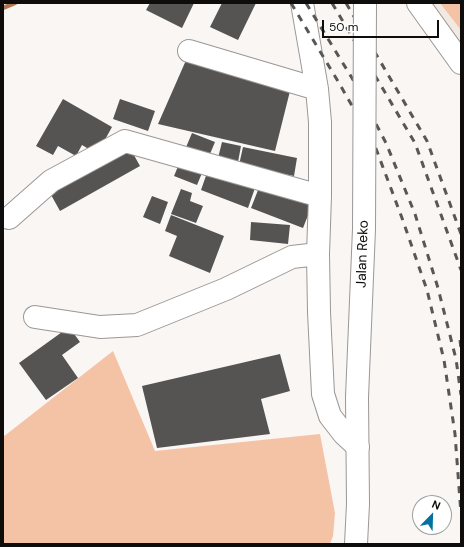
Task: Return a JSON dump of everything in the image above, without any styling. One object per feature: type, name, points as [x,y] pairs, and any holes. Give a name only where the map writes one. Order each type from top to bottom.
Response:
[{"type":"main road","points":[[302,3],[317,89],[320,122],[318,312],[323,394],[330,416],[344,434],[358,447]]},
{"type":"main road","name":"Jalan Reko","points":[[356,544],[358,504],[357,397],[364,229],[366,3]]},
{"type":"main road","points":[[418,3],[461,63]]},
{"type":"main road","points":[[189,51],[317,89]]},
{"type":"main road","points":[[9,218],[51,181],[125,140],[320,196]]},
{"type":"main road","points":[[36,317],[100,327],[137,325],[226,289],[292,257],[318,254]]},
{"type":"main road","name":"Jalan Reko","points":[[345,544],[358,504]]},
{"type":"shaded area","points":[[431,3],[461,3],[461,45]]},
{"type":"shaded area","points":[[440,3],[461,3],[461,30]]},
{"type":"shaded area","points":[[113,351],[155,451],[320,434],[335,513],[333,536],[330,544],[3,544],[3,437]]},
{"type":"building","points":[[150,3],[194,3],[182,28],[146,10]]},
{"type":"building","points":[[222,3],[256,3],[238,40],[210,27]]},
{"type":"building","points":[[187,58],[291,87],[275,151],[158,124]]},
{"type":"building","points":[[63,99],[112,127],[97,154],[82,145],[76,156],[58,146],[53,155],[36,146]]},
{"type":"building","points":[[120,99],[155,111],[148,131],[113,119]]},
{"type":"building","points":[[192,133],[215,142],[197,185],[174,176]]},
{"type":"building","points":[[222,142],[241,146],[238,162],[218,158]]},
{"type":"building","points":[[243,147],[297,158],[294,176],[239,165]]},
{"type":"building","points":[[130,148],[140,166],[60,211],[50,193]]},
{"type":"building","points":[[208,170],[255,188],[248,208],[201,190]]},
{"type":"building","points":[[260,185],[312,205],[303,228],[251,208]]},
{"type":"building","points":[[181,189],[192,193],[190,201],[203,206],[196,223],[171,214]]},
{"type":"building","points":[[152,196],[168,202],[160,224],[143,217]]},
{"type":"building","points":[[171,215],[224,236],[210,273],[169,256],[177,236],[165,231]]},
{"type":"building","points":[[251,222],[290,225],[288,244],[250,240]]},
{"type":"building","points":[[69,327],[80,342],[62,355],[78,378],[46,400],[19,363]]},
{"type":"building","points":[[280,354],[290,391],[261,399],[270,434],[157,448],[142,386]]},
{"type":"waterway","points":[[3,8],[15,3]]},
{"type":"railway","points":[[291,3],[375,146],[427,290],[444,360],[455,434],[461,514]]},
{"type":"railway","points":[[306,3],[352,78],[386,143],[415,214],[438,288],[456,359],[461,395]]},
{"type":"railway","points":[[332,3],[415,143],[461,270]]},
{"type":"railway","points":[[346,3],[427,141],[461,234]]},
{"type":"railway","points":[[460,340],[461,349]]}]
